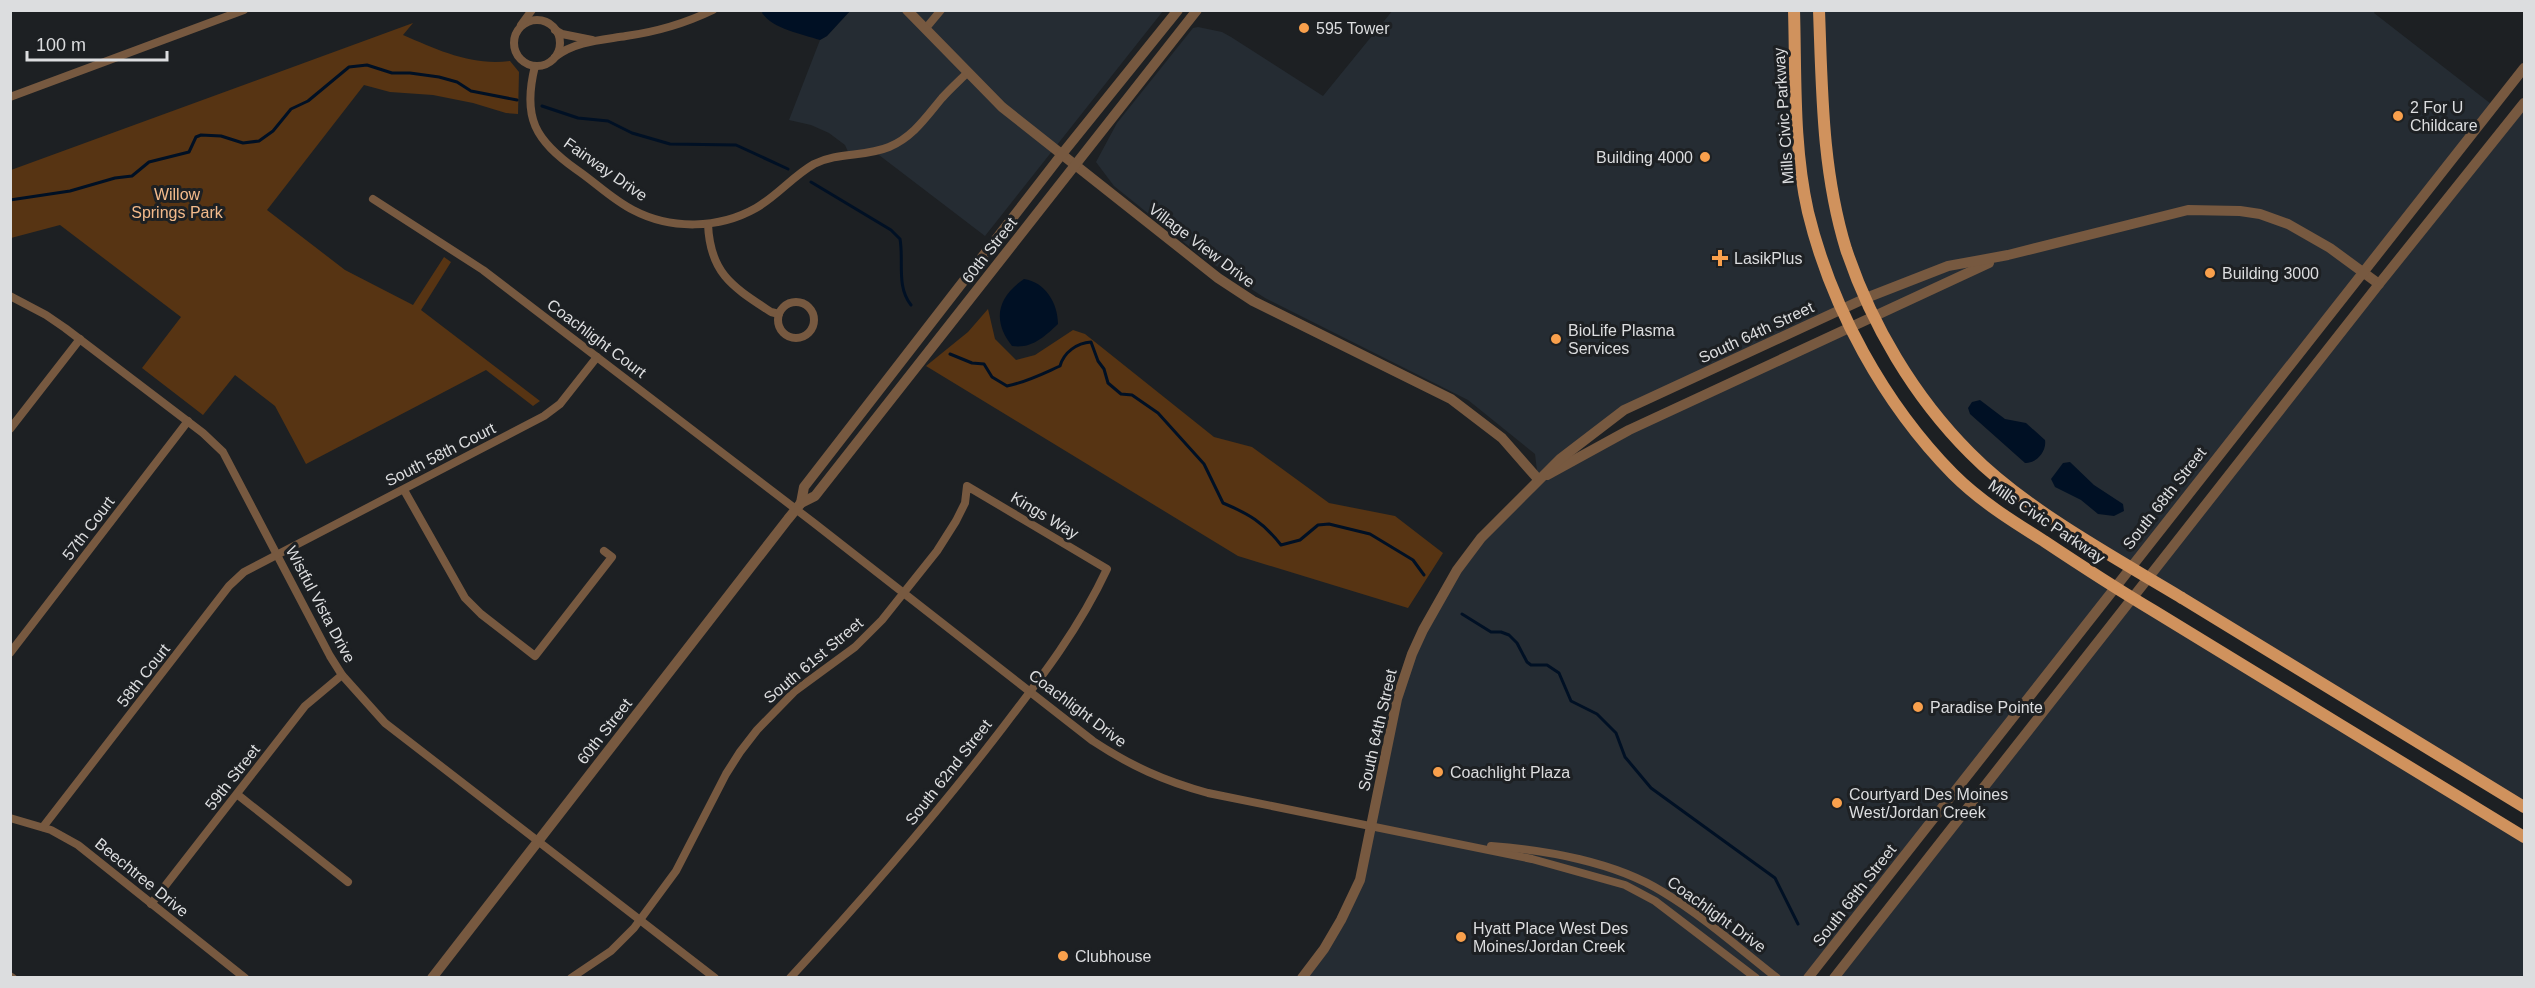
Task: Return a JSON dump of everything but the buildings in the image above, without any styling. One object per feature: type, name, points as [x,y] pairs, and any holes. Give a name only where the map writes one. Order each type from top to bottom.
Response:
[{"type":"main road","name":"Mills Civic Parkway","points":[[1794,10],[1798,126],[1803,183],[1818,245],[1843,309],[1880,380],[1899,408],[1954,475],[1994,508],[2115,587],[2524,837]]},
{"type":"main road","name":"Mills Civic Parkway","points":[[1819,10],[1825,146],[1834,200],[1846,249],[1874,315],[1914,387],[1931,410],[1971,455],[2026,499],[2149,578],[2524,807]]},
{"type":"street","points":[[532,10],[514,40],[515,51],[528,64],[535,66],[542,66],[569,47],[595,40],[648,32],[685,22],[713,10]]},
{"type":"street","points":[[546,10],[560,47],[555,57]]},
{"type":"street","name":"Village View Drive","points":[[907,10],[1002,107],[1186,254],[1253,301],[1439,392],[1465,408],[1502,438],[1538,479]]},
{"type":"street","points":[[926,28],[941,10]]},
{"type":"street","name":"60th Street","points":[[799,506],[804,487],[1062,154],[1178,10]]},
{"type":"street","name":"60th Street","points":[[432,978],[799,506],[815,496],[1197,10]]},
{"type":"street","points":[[10,97],[242,11]]},
{"type":"street","points":[[521,25],[532,21],[545,22],[573,37],[595,40]]},
{"type":"street","name":"Fairway Drive","points":[[535,66],[529,109],[538,135],[551,149],[633,211],[671,223],[708,224],[730,219],[758,207],[804,170],[827,158],[874,152],[899,142],[923,122],[968,72]]},
{"type":"street","name":"South 68th Street","points":[[1808,978],[2524,68]]},
{"type":"street","points":[[1834,978],[2134,599],[2379,284],[2524,104]]},
{"type":"street","name":"Coachlight Court","points":[[374,199],[463,255],[799,506]]},
{"type":"street","name":"South 64th Street","points":[[1302,978],[1324,949],[1352,900],[1360,880],[1397,699],[1412,654],[1423,630],[1457,570],[1481,538],[1538,479],[1590,434],[1624,410],[1866,298],[1948,266],[2008,255],[2188,210],[2214,209],[2260,214],[2288,224],[2322,243],[2379,284]]},
{"type":"street","points":[[708,224],[713,254],[727,280],[771,312],[779,314]]},
{"type":"street","name":"South 64th Street","points":[[1538,479],[1629,430],[2008,255]]},
{"type":"street","name":"Wistful Vista Drive","points":[[10,296],[46,315],[80,339],[188,421],[222,453],[342,675],[385,723],[715,978]]},
{"type":"street","points":[[801,302],[812,310],[813,325],[806,335],[794,338],[781,330],[779,314],[788,303],[801,302]]},
{"type":"street","points":[[10,429],[80,339]]},
{"type":"street","name":"South 58th Court","points":[[277,553],[404,490],[552,411],[568,395],[597,357]]},
{"type":"street","name":"57th Court","points":[[10,653],[188,421]]},
{"type":"street","name":"Kings Way","points":[[967,486],[1107,569]]},
{"type":"street","name":"South 61st Street","points":[[571,978],[611,951],[640,920],[676,871],[726,774],[757,730],[795,691],[870,634],[937,551],[965,503],[967,486]]},
{"type":"street","points":[[404,490],[465,598],[481,614],[535,656],[612,557],[604,551]]},
{"type":"street","name":"Coachlight Drive","points":[[799,506],[904,592],[1124,761],[1164,780],[1208,793],[1532,859],[1625,885],[1654,901],[1756,978]]},
{"type":"street","name":"58th Court","points":[[43,827],[234,581],[249,568],[277,553]]},
{"type":"street","name":"South 62nd Street","points":[[790,978],[910,845],[1031,691],[1069,640],[1107,569]]},
{"type":"street","name":"59th Street","points":[[151,904],[312,698],[342,675]]},
{"type":"street","points":[[238,795],[348,882]]},
{"type":"street","name":"Beechtree Drive","points":[[10,818],[43,827],[78,845],[244,978]]},
{"type":"street","name":"Coachlight Drive","points":[[1461,844],[1533,849],[1633,876],[1664,892],[1777,978]]},
{"type":"shaded area","points":[[1393,10],[2375,11],[2374,13],[2495,107],[2130,566],[2026,499],[1931,410],[1866,298],[1624,410],[1540,477],[1851,326],[1880,379],[1955,475],[2115,587],[1808,978],[1302,977],[1352,900],[1412,654],[1457,570],[1538,479],[1535,454],[1468,400],[1265,298],[1201,256],[1114,186],[1096,162],[1117,123],[1193,28],[1222,32],[1323,96]]},
{"type":"shaded area","points":[[850,11],[1163,11],[985,236],[875,152],[849,154],[845,145],[829,133],[811,125],[789,120],[820,40],[827,36]]},
{"type":"shaded area","points":[[2524,103],[2524,807],[2149,578]]},
{"type":"shaded area","points":[[2134,599],[2524,837],[2524,977],[1834,978]]},
{"type":"green space","name":"Willow Springs Park","points":[[413,23],[403,35],[455,56],[482,61],[510,61],[519,72],[518,114],[433,95],[390,92],[364,85],[267,210],[345,270],[413,305],[444,257],[451,262],[421,310],[540,401],[533,406],[486,370],[306,464],[275,406],[235,375],[203,415],[142,368],[181,317],[60,225],[11,238],[11,170]]},
{"type":"green space","points":[[988,309],[995,339],[1016,360],[1035,355],[1073,330],[1085,334],[1214,437],[1252,447],[1329,503],[1395,516],[1443,553],[1408,608],[1238,556],[926,366],[968,332]]},
{"type":"water","points":[[763,10],[850,11],[827,36],[820,40],[780,27],[767,19],[762,13]]},
{"type":"water","points":[[1024,279],[1038,284],[1049,295],[1056,309],[1058,324],[1032,344],[1012,346],[1002,328],[1000,310],[1008,294]]},
{"type":"water","points":[[1980,400],[2005,419],[2026,423],[2045,440],[2040,456],[2025,463],[1970,414],[1968,408],[1972,402]]},
{"type":"water","points":[[2070,462],[2094,485],[2123,504],[2124,511],[2114,516],[2098,514],[2081,500],[2055,487],[2051,479],[2063,463]]},
{"type":"waterway","points":[[10,200],[70,191],[115,178],[132,176],[149,162],[189,152],[196,137],[201,135],[221,136],[243,143],[259,141],[273,131],[291,109],[308,101],[349,67],[367,65],[392,73],[439,77],[457,82],[471,91],[517,100]]},
{"type":"waterway","points":[[542,106],[578,118],[608,121],[632,133],[670,144],[736,145],[788,169]]},
{"type":"waterway","points":[[811,182],[891,230],[900,239],[902,282],[906,298],[911,305]]},
{"type":"waterway","points":[[950,354],[972,363],[984,364],[992,377],[1007,386],[1028,380],[1060,366],[1072,349],[1091,342],[1108,383],[1121,394],[1132,395],[1158,413],[1204,464],[1223,503],[1255,520],[1268,530],[1281,545],[1300,540],[1318,525],[1329,524],[1370,534],[1413,560],[1424,575]]},
{"type":"waterway","points":[[1462,614],[1491,632],[1509,635],[1531,665],[1547,665],[1559,673],[1571,701],[1597,714],[1616,733],[1625,757],[1651,788],[1775,878],[1798,924]]},
{"type":"place","name":"595 Tower","points":[[1304,28]]},
{"type":"place","name":"2 For U Childcare","points":[[2398,116]]},
{"type":"place","name":"Building 4000","points":[[1705,157]]},
{"type":"place","name":"LasikPlus","points":[[1720,258]]},
{"type":"place","name":"Building 3000","points":[[2210,273]]},
{"type":"place","name":"BioLife Plasma Services","points":[[1556,339]]},
{"type":"place","name":"Paradise Pointe","points":[[1918,707]]},
{"type":"place","name":"Coachlight Plaza","points":[[1438,772]]},
{"type":"place","name":"Courtyard Des Moines West/Jordan Creek","points":[[1837,803]]},
{"type":"place","name":"Hyatt Place West Des Moines/Jordan Creek","points":[[1461,937]]},
{"type":"place","name":"Clubhouse","points":[[1063,956]]}]
